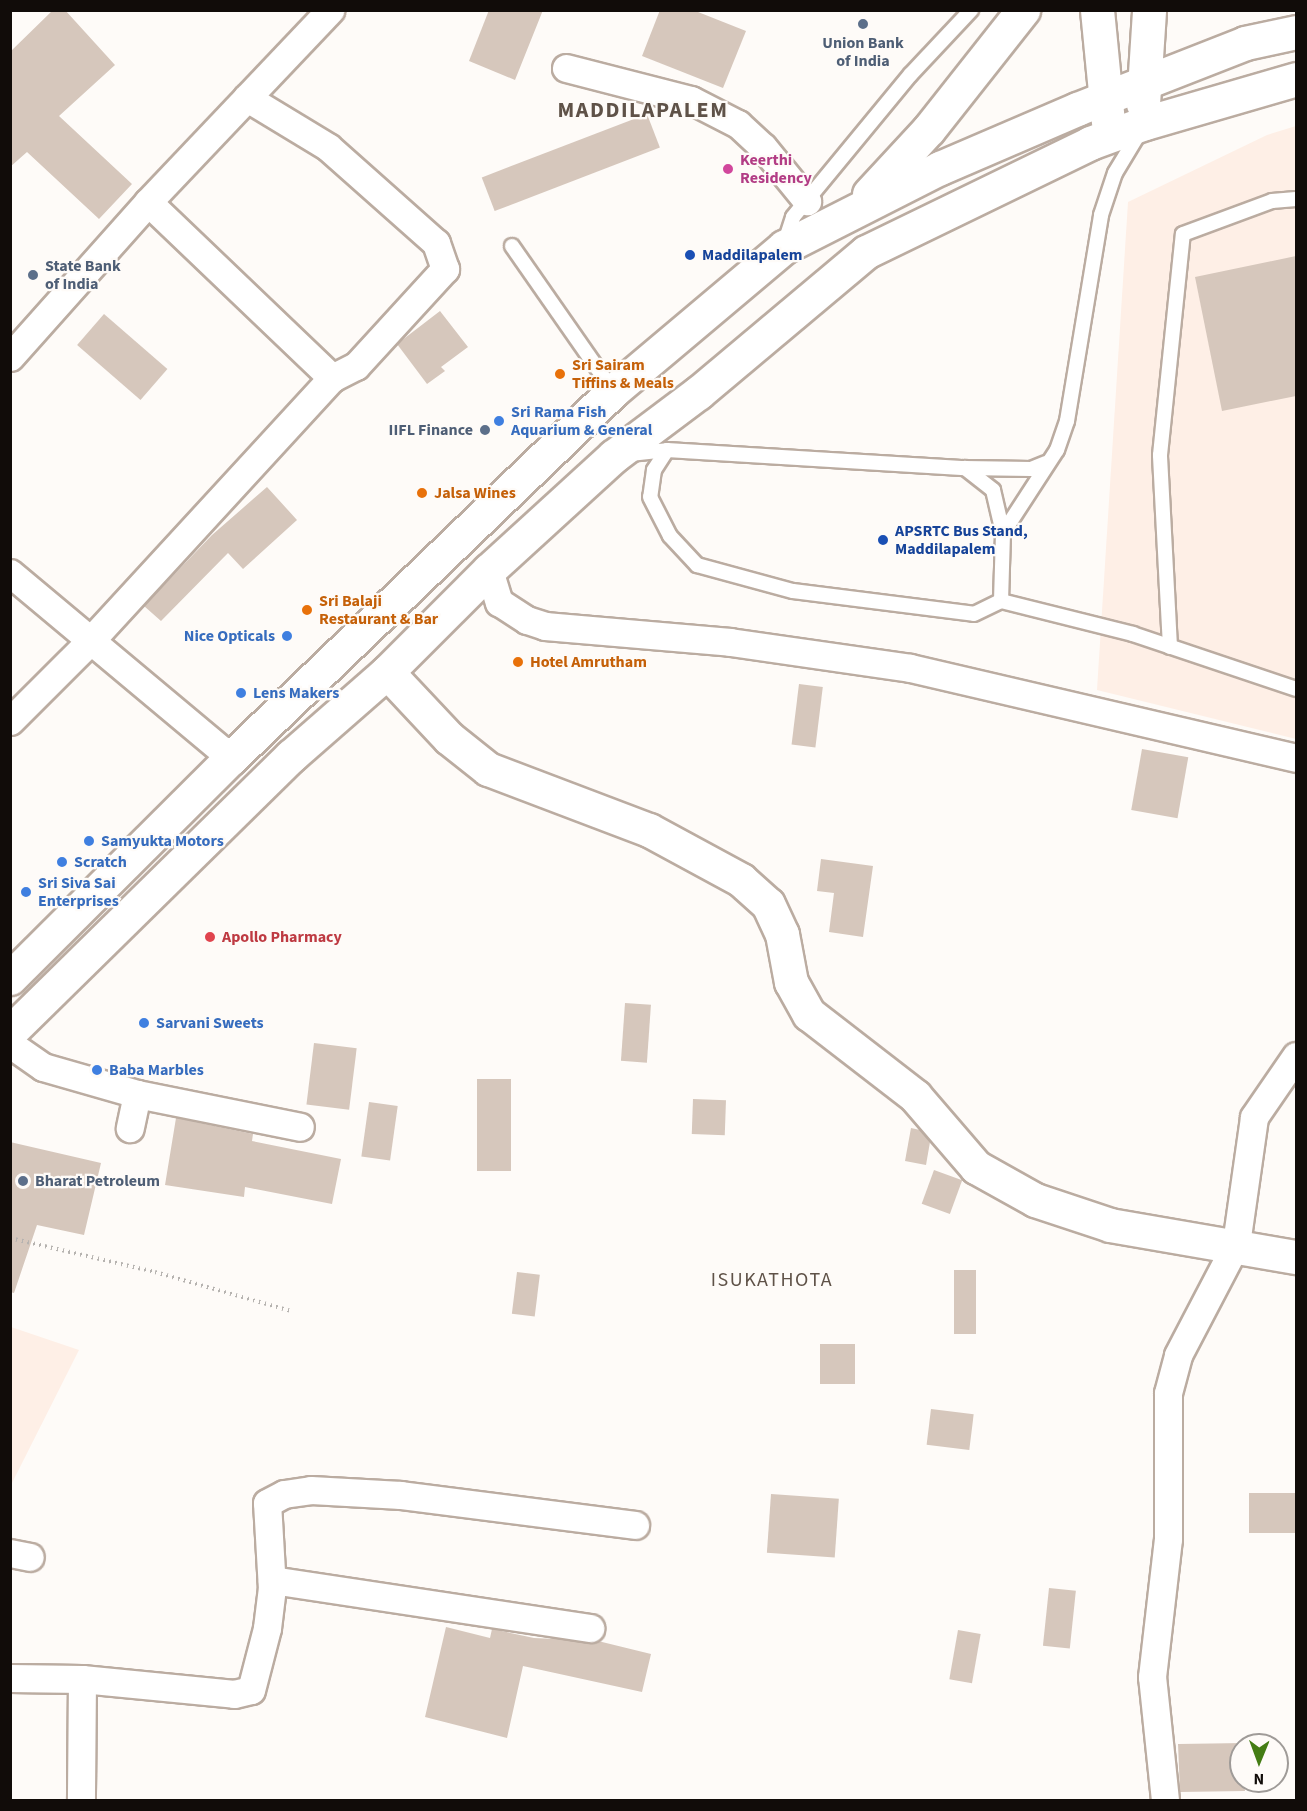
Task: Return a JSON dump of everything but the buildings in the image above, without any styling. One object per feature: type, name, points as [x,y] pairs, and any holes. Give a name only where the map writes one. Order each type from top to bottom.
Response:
[{"type":"main road","points":[[856,208],[929,129],[1023,10]]},
{"type":"main road","points":[[1096,10],[1110,137]]},
{"type":"main road","points":[[1145,123],[1142,85],[1149,10]]},
{"type":"main road","points":[[10,978],[231,758],[614,391],[784,247],[856,208],[940,168],[1245,43],[1296,32]]},
{"type":"main road","points":[[10,1032],[291,756],[387,672],[489,570],[614,456],[698,393],[866,252],[1110,137],[1145,123],[1296,79]]},
{"type":"main road","points":[[387,672],[449,738],[488,769],[649,830],[741,880],[768,904],[782,934],[791,982],[809,1014],[915,1096],[976,1167],[1035,1200],[1110,1225],[1236,1244],[1296,1257]]},
{"type":"street","points":[[10,357],[148,202],[330,10]]},
{"type":"street","points":[[566,68],[691,100],[738,124],[763,147],[807,201]]},
{"type":"street","points":[[10,721],[91,640],[332,378],[357,366],[445,269],[436,243],[328,147],[247,98]]},
{"type":"street","points":[[148,202],[332,378]]},
{"type":"street","points":[[489,570],[499,602],[527,620],[545,626],[730,642],[910,668],[1296,758]]},
{"type":"street","points":[[10,573],[231,758]]},
{"type":"street","points":[[10,1044],[43,1067],[137,1094],[300,1127]]},
{"type":"street","points":[[1165,1800],[1152,1677],[1168,1539],[1168,1393],[1178,1356],[1236,1244],[1254,1117],[1296,1056]]},
{"type":"street","points":[[130,1128],[137,1094]]},
{"type":"street","points":[[10,1678],[82,1679],[234,1694],[251,1689],[267,1628],[272,1580],[267,1503],[284,1494],[312,1490],[401,1495],[635,1525]]},
{"type":"street","points":[[272,1580],[590,1628]]},
{"type":"street","points":[[81,1800],[82,1679]]},
{"type":"lane","points":[[784,247],[793,218],[912,75],[971,10]]},
{"type":"lane","points":[[1003,533],[1046,463],[1057,450],[1067,421],[1101,215],[1115,173],[1145,123]]},
{"type":"lane","points":[[1110,137],[1115,173]]},
{"type":"lane","points":[[1170,646],[1160,456],[1184,234],[1272,201],[1296,199]]},
{"type":"lane","points":[[513,246],[614,391]]},
{"type":"lane","points":[[614,456],[667,450],[965,468],[1031,469],[1046,463]]},
{"type":"lane","points":[[667,450],[654,470],[650,497],[670,536],[698,565],[793,591],[974,614],[1001,601],[1170,646],[1296,689]]},
{"type":"lane","points":[[965,468],[993,490],[1003,533],[1001,601]]},
{"type":"path","points":[[10,1238],[155,1272],[291,1311]]},
{"type":"shaded area","points":[[1296,126],[1296,739],[1097,690],[1128,202],[1267,135]]},
{"type":"shaded area","points":[[11,1327],[79,1350],[10,1483]]},
{"type":"place","name":"Union Bank of India","points":[[863,24]]},
{"type":"place","name":"Keerthi Residency","points":[[728,169]]},
{"type":"place","name":"Maddilapalem","points":[[690,255]]},
{"type":"place","name":"State Bank of India","points":[[33,275]]},
{"type":"place","name":"Sri Sairam Tiffins & Meals","points":[[560,374]]},
{"type":"place","name":"Sri Rama Fish Aquarium & General","points":[[499,421]]},
{"type":"place","name":"IIFL Finance","points":[[485,430]]},
{"type":"place","name":"Jalsa Wines","points":[[422,493]]},
{"type":"place","name":"APSRTC Bus Stand, Maddilapalem","points":[[883,540]]},
{"type":"place","name":"Sri Balaji Restaurant & Bar","points":[[307,610]]},
{"type":"place","name":"Nice Opticals","points":[[287,636]]},
{"type":"place","name":"Hotel Amrutham","points":[[518,662]]},
{"type":"place","name":"Lens Makers","points":[[241,693]]},
{"type":"place","name":"Samyukta Motors","points":[[89,841]]},
{"type":"place","name":"Scratch","points":[[62,862]]},
{"type":"place","name":"Sri Siva Sai Enterprises","points":[[26,892]]},
{"type":"place","name":"Apollo Pharmacy","points":[[210,937]]},
{"type":"place","name":"Sarvani Sweets","points":[[144,1023]]},
{"type":"place","name":"Baba Marbles","points":[[97,1070]]},
{"type":"place","name":"Bharat Petroleum","points":[[23,1181]]},
{"type":"district","name":"MADDILAPALEM","points":[[643,111]]},
{"type":"district","name":"ISUKATHOTA","points":[[772,1280]]}]
